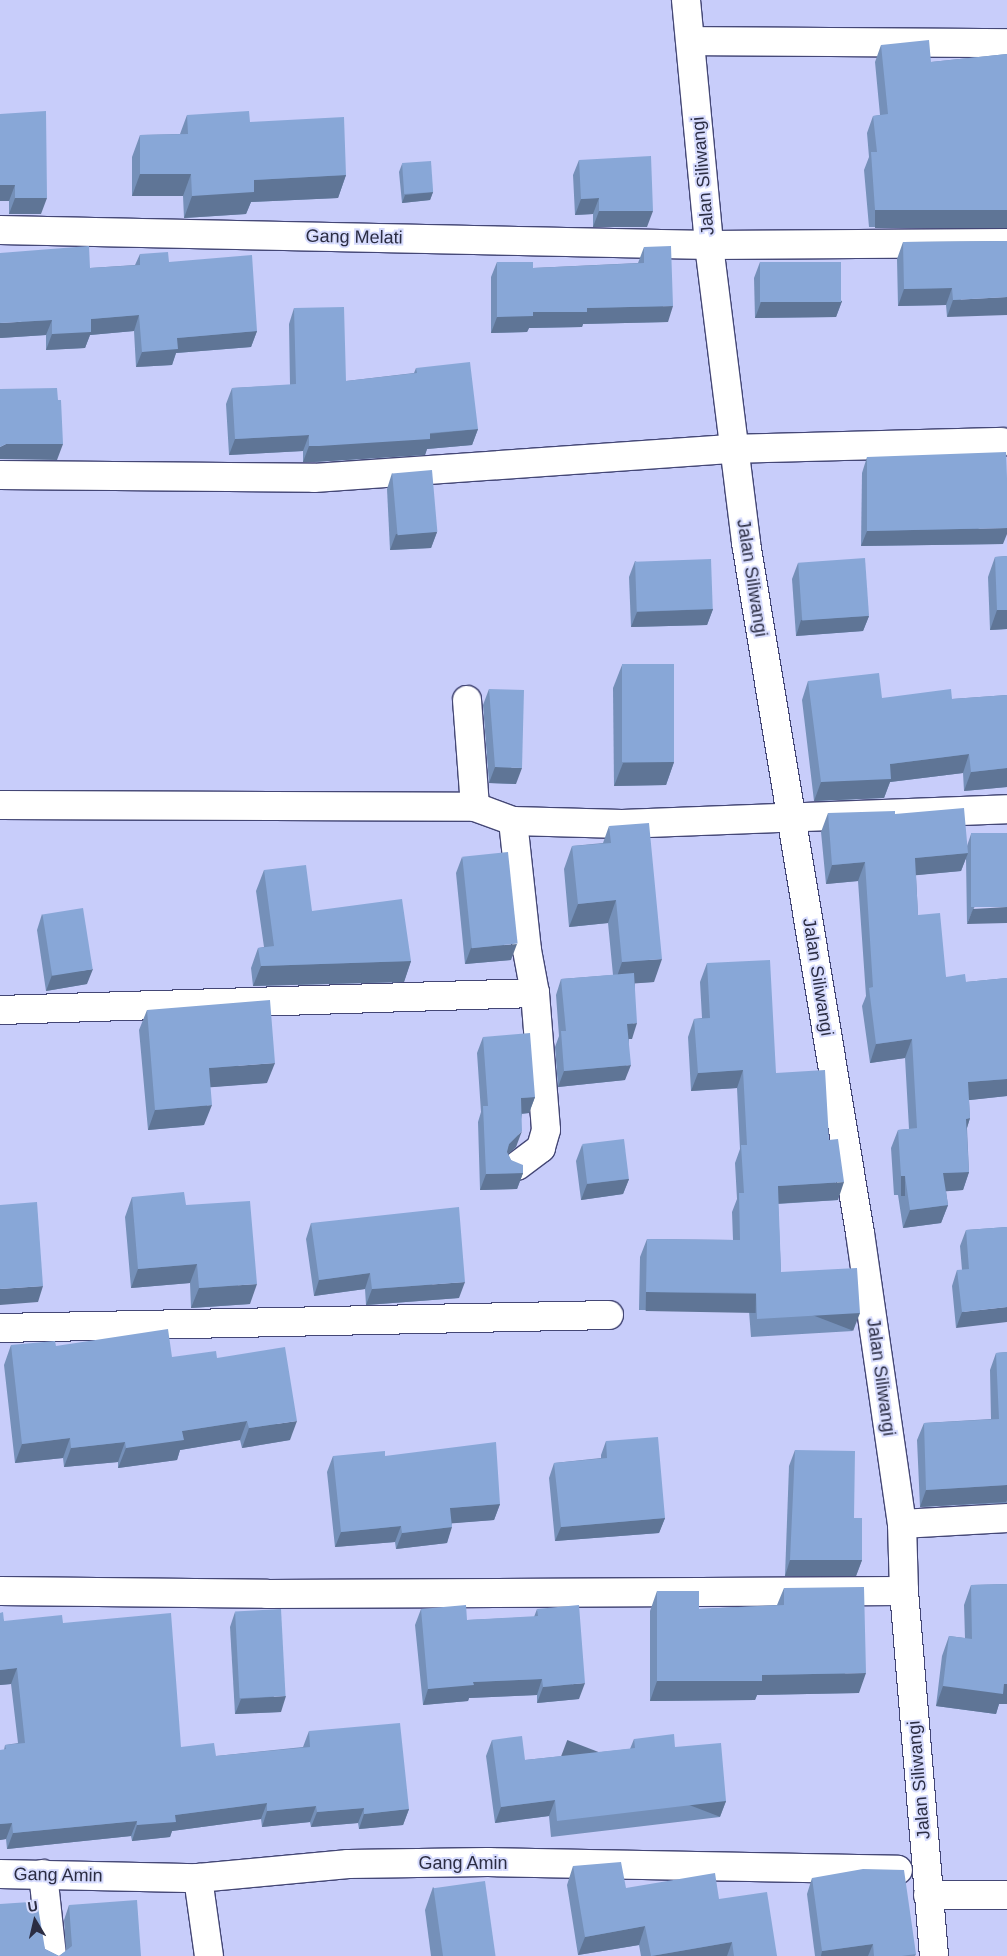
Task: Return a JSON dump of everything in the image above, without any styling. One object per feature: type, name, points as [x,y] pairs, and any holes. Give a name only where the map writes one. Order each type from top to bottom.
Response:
[{"type":"street","name":"Jalan Siliwangi","points":[[686,0],[709,244],[733,449],[860,1233],[902,1524],[904,1591],[934,1956]]},
{"type":"street","points":[[691,41],[1007,43]]},
{"type":"street","name":"Gang Melati","points":[[0,230],[709,244],[1007,243]]},
{"type":"street","points":[[0,475],[314,478],[733,449],[1002,442]]},
{"type":"street","points":[[467,700],[475,807]]},
{"type":"street","points":[[0,805],[475,807],[512,821],[622,824],[792,815],[1007,809]]},
{"type":"street","points":[[512,821],[527,950],[536,993],[546,1130],[541,1148],[517,1166]]},
{"type":"street","points":[[0,1010],[536,993]]},
{"type":"street","points":[[0,1328],[609,1315]]},
{"type":"street","points":[[902,1524],[1007,1518]]},
{"type":"street","points":[[0,1591],[267,1594],[904,1591]]},
{"type":"street","name":"Gang Amin","points":[[0,1874],[198,1878],[348,1864],[488,1862],[927,1883],[1007,1895]]},
{"type":"street","points":[[42,1874],[52,1956]]},
{"type":"street","points":[[198,1878],[209,1956]]},
{"type":"building","points":[[929,40],[931,62],[1007,54],[1007,210],[875,210],[871,152],[877,152],[873,116],[888,114],[881,45]]},
{"type":"building","points":[[46,111],[47,198],[15,198],[15,185],[0,185],[0,114]]},
{"type":"building","points":[[249,111],[250,122],[344,117],[346,175],[254,180],[254,192],[192,196],[191,174],[140,174],[140,135],[188,134],[187,115]]},
{"type":"building","points":[[651,156],[653,211],[599,211],[599,198],[581,199],[579,160]]},
{"type":"building","points":[[431,161],[433,192],[404,194],[402,163]]},
{"type":"building","points":[[1007,241],[1007,297],[953,300],[952,288],[904,289],[903,242]]},
{"type":"building","points":[[89,246],[90,268],[140,265],[140,254],[168,252],[169,262],[252,255],[257,331],[177,338],[178,349],[142,352],[139,315],[91,319],[91,332],[52,334],[52,320],[0,323],[0,253]]},
{"type":"building","points":[[671,246],[673,306],[587,308],[587,312],[533,312],[533,316],[497,317],[497,262],[533,262],[533,268],[644,263],[644,247]]},
{"type":"building","points":[[760,262],[841,262],[841,302],[760,302]]},
{"type":"building","points":[[344,307],[346,381],[417,373],[416,368],[470,362],[478,429],[430,433],[430,439],[319,446],[309,446],[309,435],[235,439],[232,388],[296,384],[294,308]]},
{"type":"building","points":[[57,388],[58,400],[61,400],[63,444],[6,444],[0,447],[0,389]]},
{"type":"building","points":[[1006,452],[1007,528],[867,531],[867,457]]},
{"type":"building","points":[[432,470],[437,532],[398,535],[392,473]]},
{"type":"building","points":[[1007,556],[1007,610],[997,610],[995,557]]},
{"type":"building","points":[[865,558],[869,616],[802,621],[798,563]]},
{"type":"building","points":[[711,559],[713,609],[637,612],[635,562]]},
{"type":"building","points":[[622,664],[674,664],[674,762],[622,762]]},
{"type":"building","points":[[879,673],[882,698],[951,689],[952,699],[1007,695],[1007,768],[971,772],[969,754],[890,764],[891,779],[821,782],[808,681]]},
{"type":"building","points":[[489,689],[524,690],[522,768],[495,767]]},
{"type":"building","points":[[964,808],[968,853],[915,858],[918,915],[940,913],[946,977],[965,974],[966,982],[1007,978],[1007,1079],[968,1082],[970,1118],[966,1119],[969,1172],[943,1173],[948,1205],[910,1210],[905,1176],[901,1176],[898,1130],[917,1128],[912,1039],[876,1044],[869,988],[873,987],[865,862],[832,865],[828,813],[895,811],[895,814]]},
{"type":"building","points":[[649,823],[662,959],[622,962],[616,900],[578,904],[572,846],[611,843],[609,826]]},
{"type":"building","points":[[971,833],[1007,833],[1007,907],[971,907]]},
{"type":"building","points":[[508,852],[518,943],[472,948],[462,857]]},
{"type":"building","points":[[306,865],[312,911],[402,899],[411,961],[261,966],[258,948],[274,946],[264,870]]},
{"type":"building","points":[[83,908],[93,969],[52,976],[43,914]]},
{"type":"building","points":[[770,960],[776,1073],[825,1070],[829,1140],[838,1139],[844,1182],[778,1186],[781,1272],[857,1268],[860,1313],[757,1319],[756,1293],[646,1292],[647,1239],[740,1240],[739,1193],[744,1193],[741,1145],[747,1145],[743,1070],[698,1073],[694,1019],[710,1018],[707,963]]},
{"type":"building","points":[[634,973],[637,1023],[627,1024],[631,1065],[564,1071],[561,1031],[566,1031],[561,979]]},
{"type":"building","points":[[270,1000],[275,1063],[209,1068],[212,1105],[155,1110],[147,1010]]},
{"type":"building","points":[[530,1033],[535,1097],[521,1098],[522,1131],[509,1144],[507,1152],[511,1160],[523,1165],[523,1173],[486,1174],[483,1106],[488,1106],[483,1037]]},
{"type":"building","points":[[624,1139],[629,1179],[587,1184],[582,1144]]},
{"type":"building","points":[[184,1192],[186,1205],[250,1201],[257,1284],[199,1288],[197,1264],[138,1269],[132,1197]]},
{"type":"building","points":[[37,1202],[43,1286],[0,1289],[0,1205]]},
{"type":"building","points":[[459,1207],[465,1282],[372,1289],[370,1273],[319,1280],[311,1223]]},
{"type":"building","points":[[1007,1227],[1007,1307],[962,1312],[957,1270],[969,1269],[966,1230]]},
{"type":"building","points":[[168,1329],[172,1357],[216,1351],[217,1358],[285,1347],[297,1421],[249,1428],[247,1421],[182,1431],[184,1440],[126,1448],[125,1442],[71,1448],[70,1438],[22,1444],[11,1345],[55,1341],[56,1346]]},
{"type":"building","points":[[1007,1352],[1007,1485],[926,1490],[924,1423],[999,1419],[996,1353]]},
{"type":"building","points":[[658,1437],[665,1518],[561,1527],[554,1463],[607,1458],[606,1441]]},
{"type":"building","points":[[496,1442],[500,1504],[450,1508],[452,1527],[402,1533],[401,1526],[341,1532],[333,1456],[385,1451],[385,1456]]},
{"type":"building","points":[[795,1450],[855,1451],[854,1518],[862,1518],[862,1560],[790,1560]]},
{"type":"building","points":[[1007,1584],[1007,1684],[1004,1684],[1003,1694],[943,1686],[949,1636],[972,1639],[971,1585]]},
{"type":"building","points":[[864,1587],[866,1673],[762,1675],[762,1681],[657,1681],[657,1591],[699,1591],[699,1609],[784,1605],[784,1588]]},
{"type":"building","points":[[466,1605],[467,1620],[538,1616],[537,1609],[579,1605],[585,1683],[543,1687],[542,1679],[473,1682],[474,1685],[428,1689],[421,1609]]},
{"type":"building","points":[[281,1609],[286,1696],[240,1698],[235,1611]]},
{"type":"building","points":[[3,1612],[4,1621],[62,1615],[63,1623],[171,1613],[181,1747],[214,1743],[216,1756],[310,1747],[309,1731],[400,1723],[409,1809],[364,1814],[364,1808],[317,1812],[316,1806],[267,1811],[267,1803],[175,1815],[176,1822],[137,1825],[137,1821],[13,1833],[12,1823],[0,1824],[0,1750],[6,1749],[5,1745],[25,1743],[17,1668],[0,1670],[0,1613]]},
{"type":"building","points":[[674,1734],[675,1747],[721,1743],[726,1801],[557,1821],[555,1800],[501,1807],[492,1740],[522,1736],[525,1760],[635,1748],[634,1739]]},
{"type":"building","points":[[621,1862],[626,1888],[715,1873],[719,1899],[767,1892],[777,1956],[734,1956],[732,1942],[651,1956],[645,1926],[585,1937],[573,1866]]},
{"type":"building","points":[[863,1869],[904,1870],[916,1954],[874,1956],[873,1944],[822,1951],[812,1878]]},
{"type":"building","points":[[485,1881],[496,1956],[443,1956],[434,1888]]},
{"type":"building","points":[[137,1900],[141,1956],[59,1956],[72,1946],[69,1905]]},
{"type":"building","points":[[30,1902],[31,1908],[38,1907],[45,1949],[59,1956],[0,1956],[0,1904]]}]
